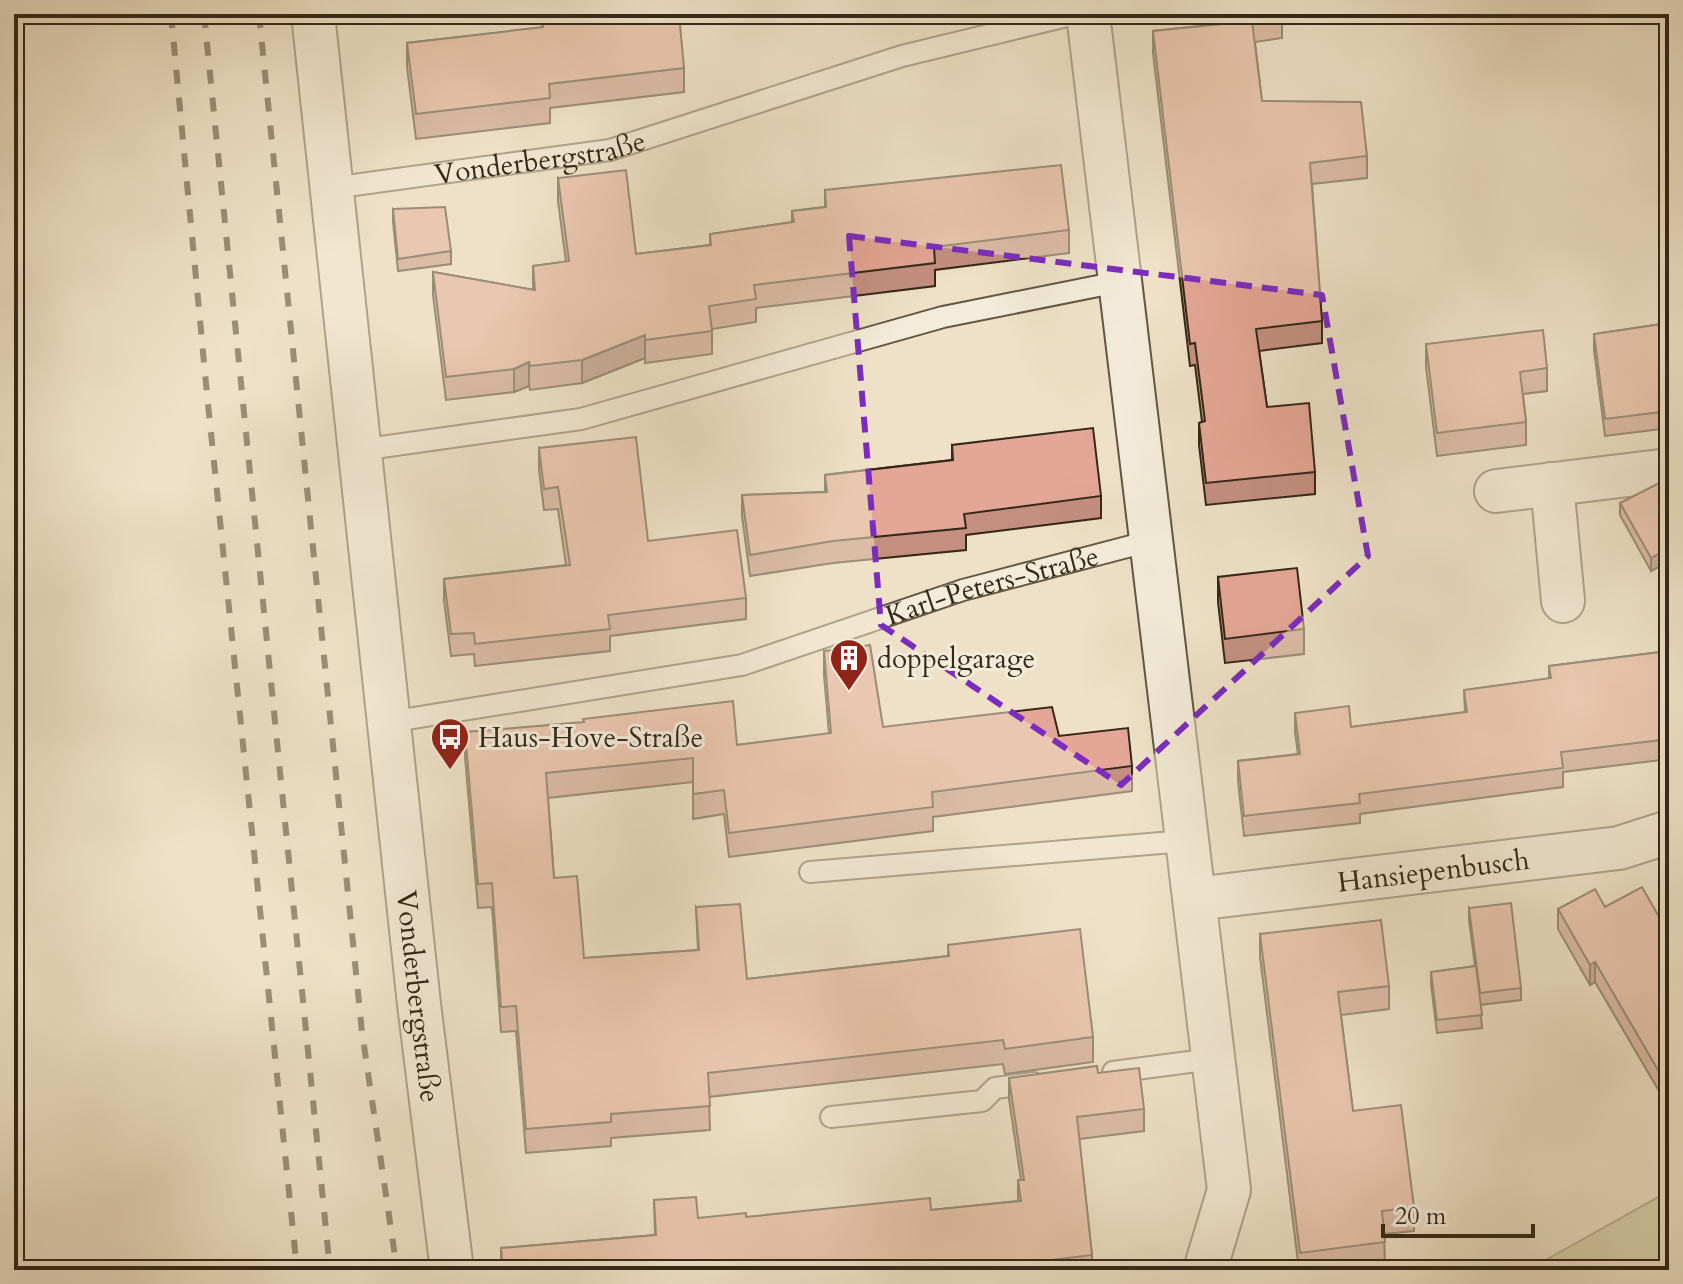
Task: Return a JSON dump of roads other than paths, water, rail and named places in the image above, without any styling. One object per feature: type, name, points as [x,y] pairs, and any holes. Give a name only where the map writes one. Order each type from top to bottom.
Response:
[{"type":"street","name":"Vonderbergstraße","points":[[313,14],[419,1004],[452,1270]]},
{"type":"street","points":[[1088,14],[1123,281],[1150,541],[1229,1190],[1205,1270]]},
{"type":"street","points":[[1496,491],[1669,470]]},
{"type":"street","points":[[1552,484],[1563,601]]},
{"type":"street","name":"Hansiepenbusch","points":[[1195,899],[1619,848],[1669,832]]},
{"type":"lane","name":"Vonderbergstraße","points":[[332,188],[610,150],[902,56],[1075,14]]},
{"type":"lane","points":[[360,450],[581,419],[943,317],[1123,281]]},
{"type":"lane","name":"Karl-Peters-Straße","points":[[389,722],[742,665],[963,590],[1150,541]]},
{"type":"lane","points":[[810,872],[1185,841]]},
{"type":"lane","points":[[1088,1075],[1212,1059]]},
{"type":"lane","points":[[831,1117],[982,1101],[995,1088],[1057,1080]]},
{"type":"railway","points":[[171,14],[297,1270]]},
{"type":"railway","points":[[204,14],[330,1270]]},
{"type":"railway","points":[[259,14],[362,1032],[397,1270]]},
{"type":"place","name":"doppelgarage","points":[[849,692]]},
{"type":"place","name":"Haus-Hove-Straße","points":[[450,771]]}]
